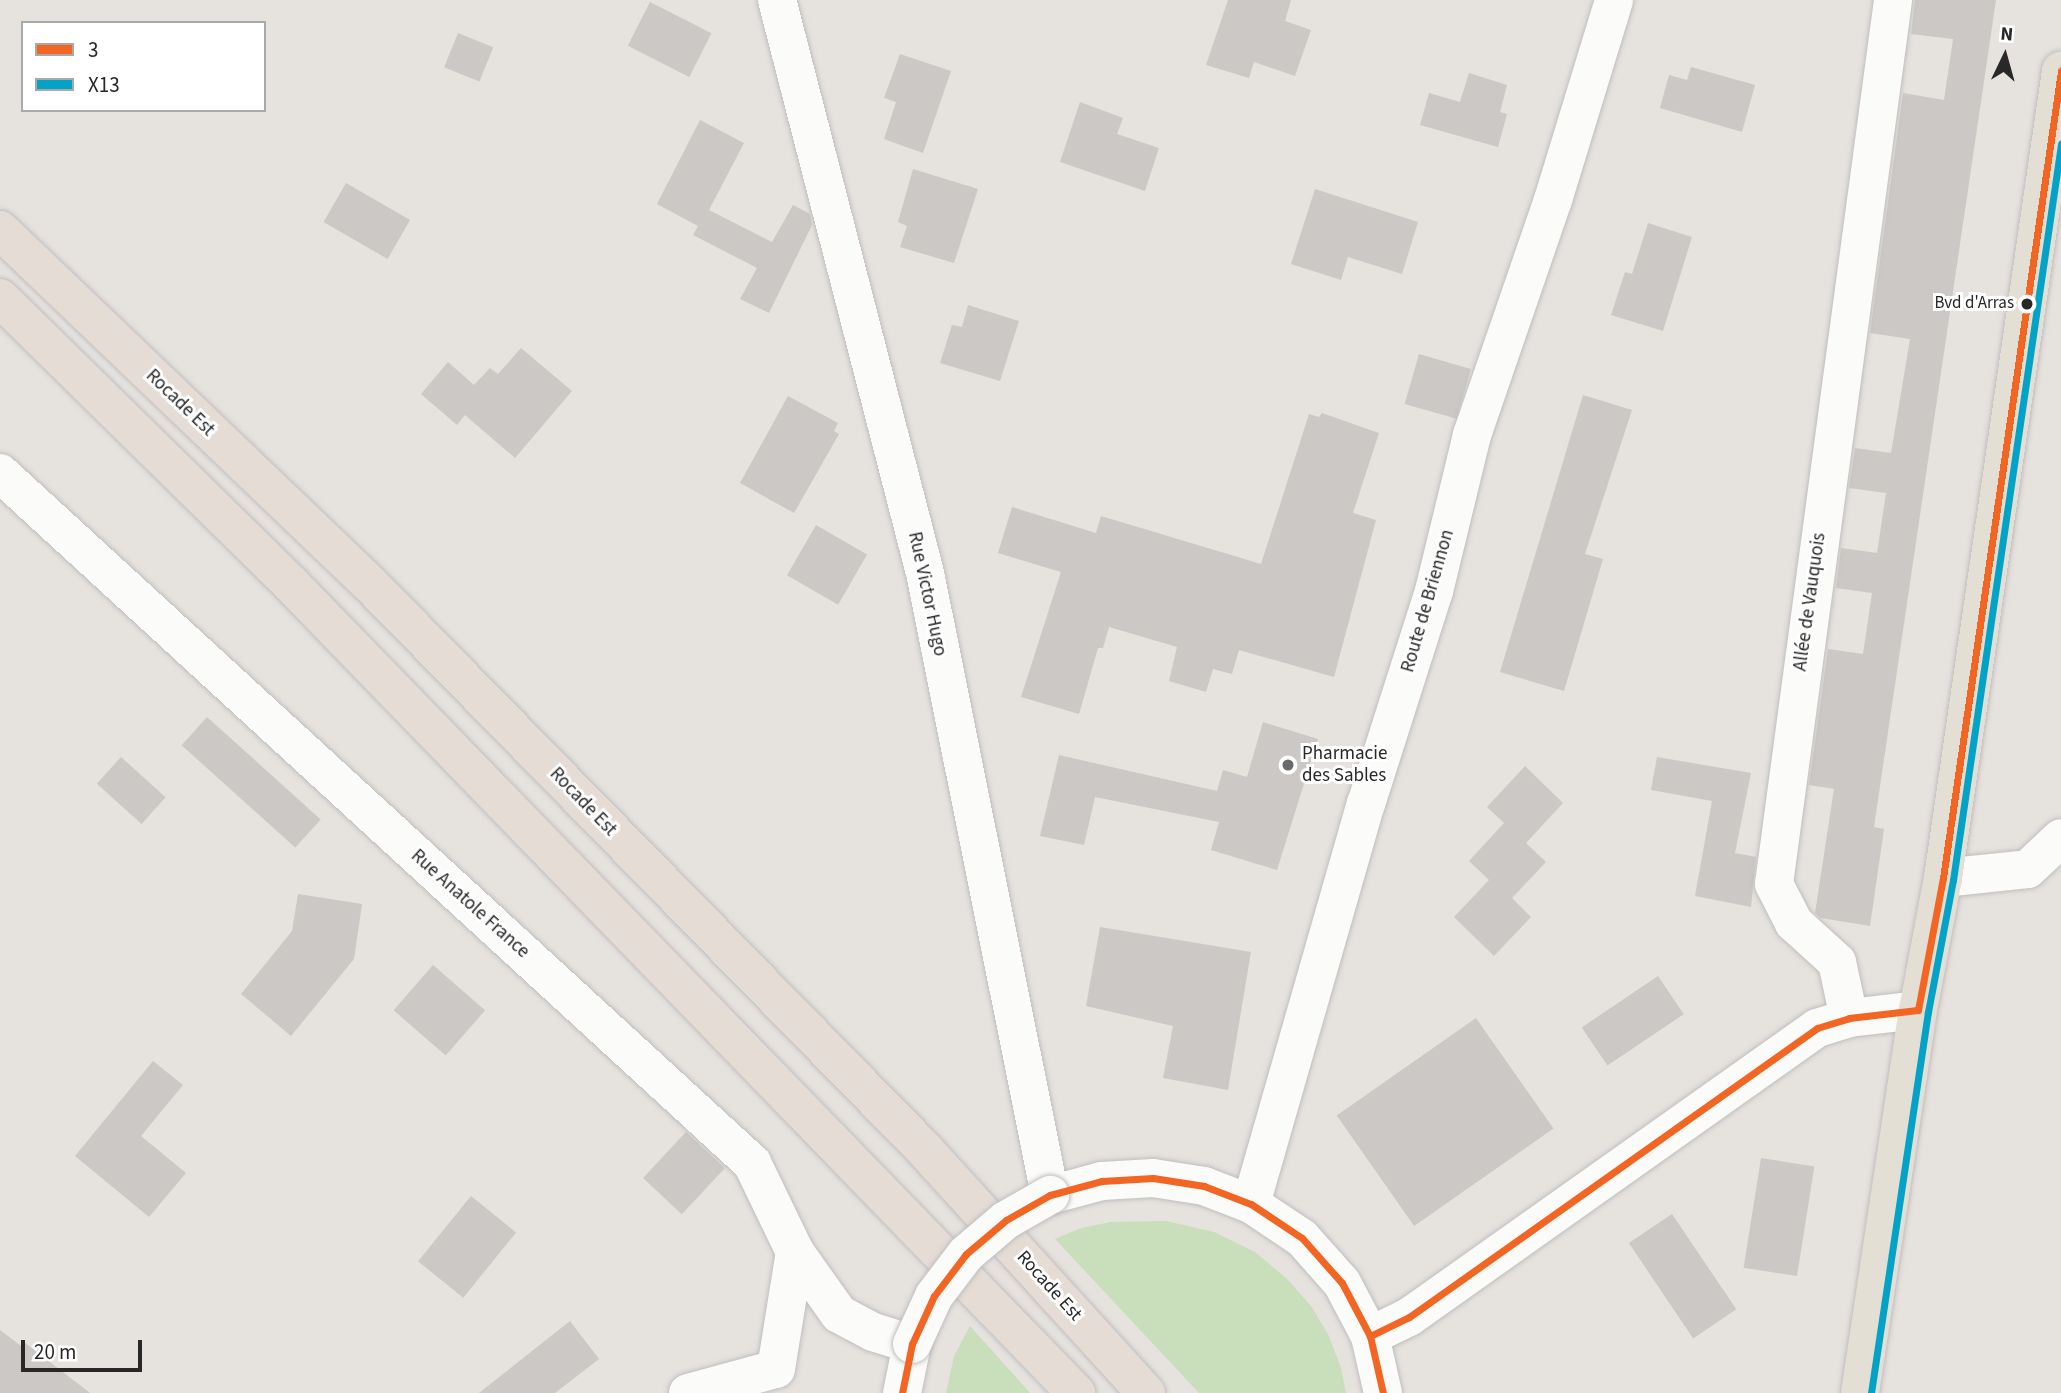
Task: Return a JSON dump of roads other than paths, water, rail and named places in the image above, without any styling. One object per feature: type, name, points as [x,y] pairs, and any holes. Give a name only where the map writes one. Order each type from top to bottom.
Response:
[{"type":"highway","name":"Rocade Est","points":[[0,230],[371,585],[922,1147],[1146,1393]]},
{"type":"highway","points":[[0,298],[290,583],[1076,1393]]},
{"type":"main road","points":[[1860,1393],[1918,1010],[1943,878],[2061,71]]},
{"type":"street","name":"Rue Victor Hugo","points":[[777,0],[925,573],[1050,1195]]},
{"type":"street","name":"Route de Briennon","points":[[1251,1204],[1366,804],[1434,591],[1472,435],[1553,200],[1614,0]]},
{"type":"street","name":"Allée de Vauquois","points":[[1849,1018],[1837,962],[1794,923],[1774,884],[1893,0]]},
{"type":"street","name":"Rue Anatole France","points":[[0,473],[752,1163],[795,1252],[839,1314],[873,1332],[912,1344]]},
{"type":"street","points":[[1943,878],[2028,869],[2061,838]]},
{"type":"street","points":[[1370,1336],[1409,1317],[1816,1028],[1849,1018],[1918,1010]]},
{"type":"street","points":[[902,1393],[912,1344],[934,1296],[966,1254],[1006,1220],[1050,1195],[1102,1181],[1153,1178],[1204,1186],[1251,1204],[1302,1238],[1342,1283],[1370,1336],[1383,1393]]},
{"type":"street","points":[[688,1393],[780,1381],[795,1252]]},
{"type":"place","name":"Bvd d'Arras","points":[[2027,304]]},
{"type":"place","name":"Pharmacie des Sables","points":[[1288,765]]}]
